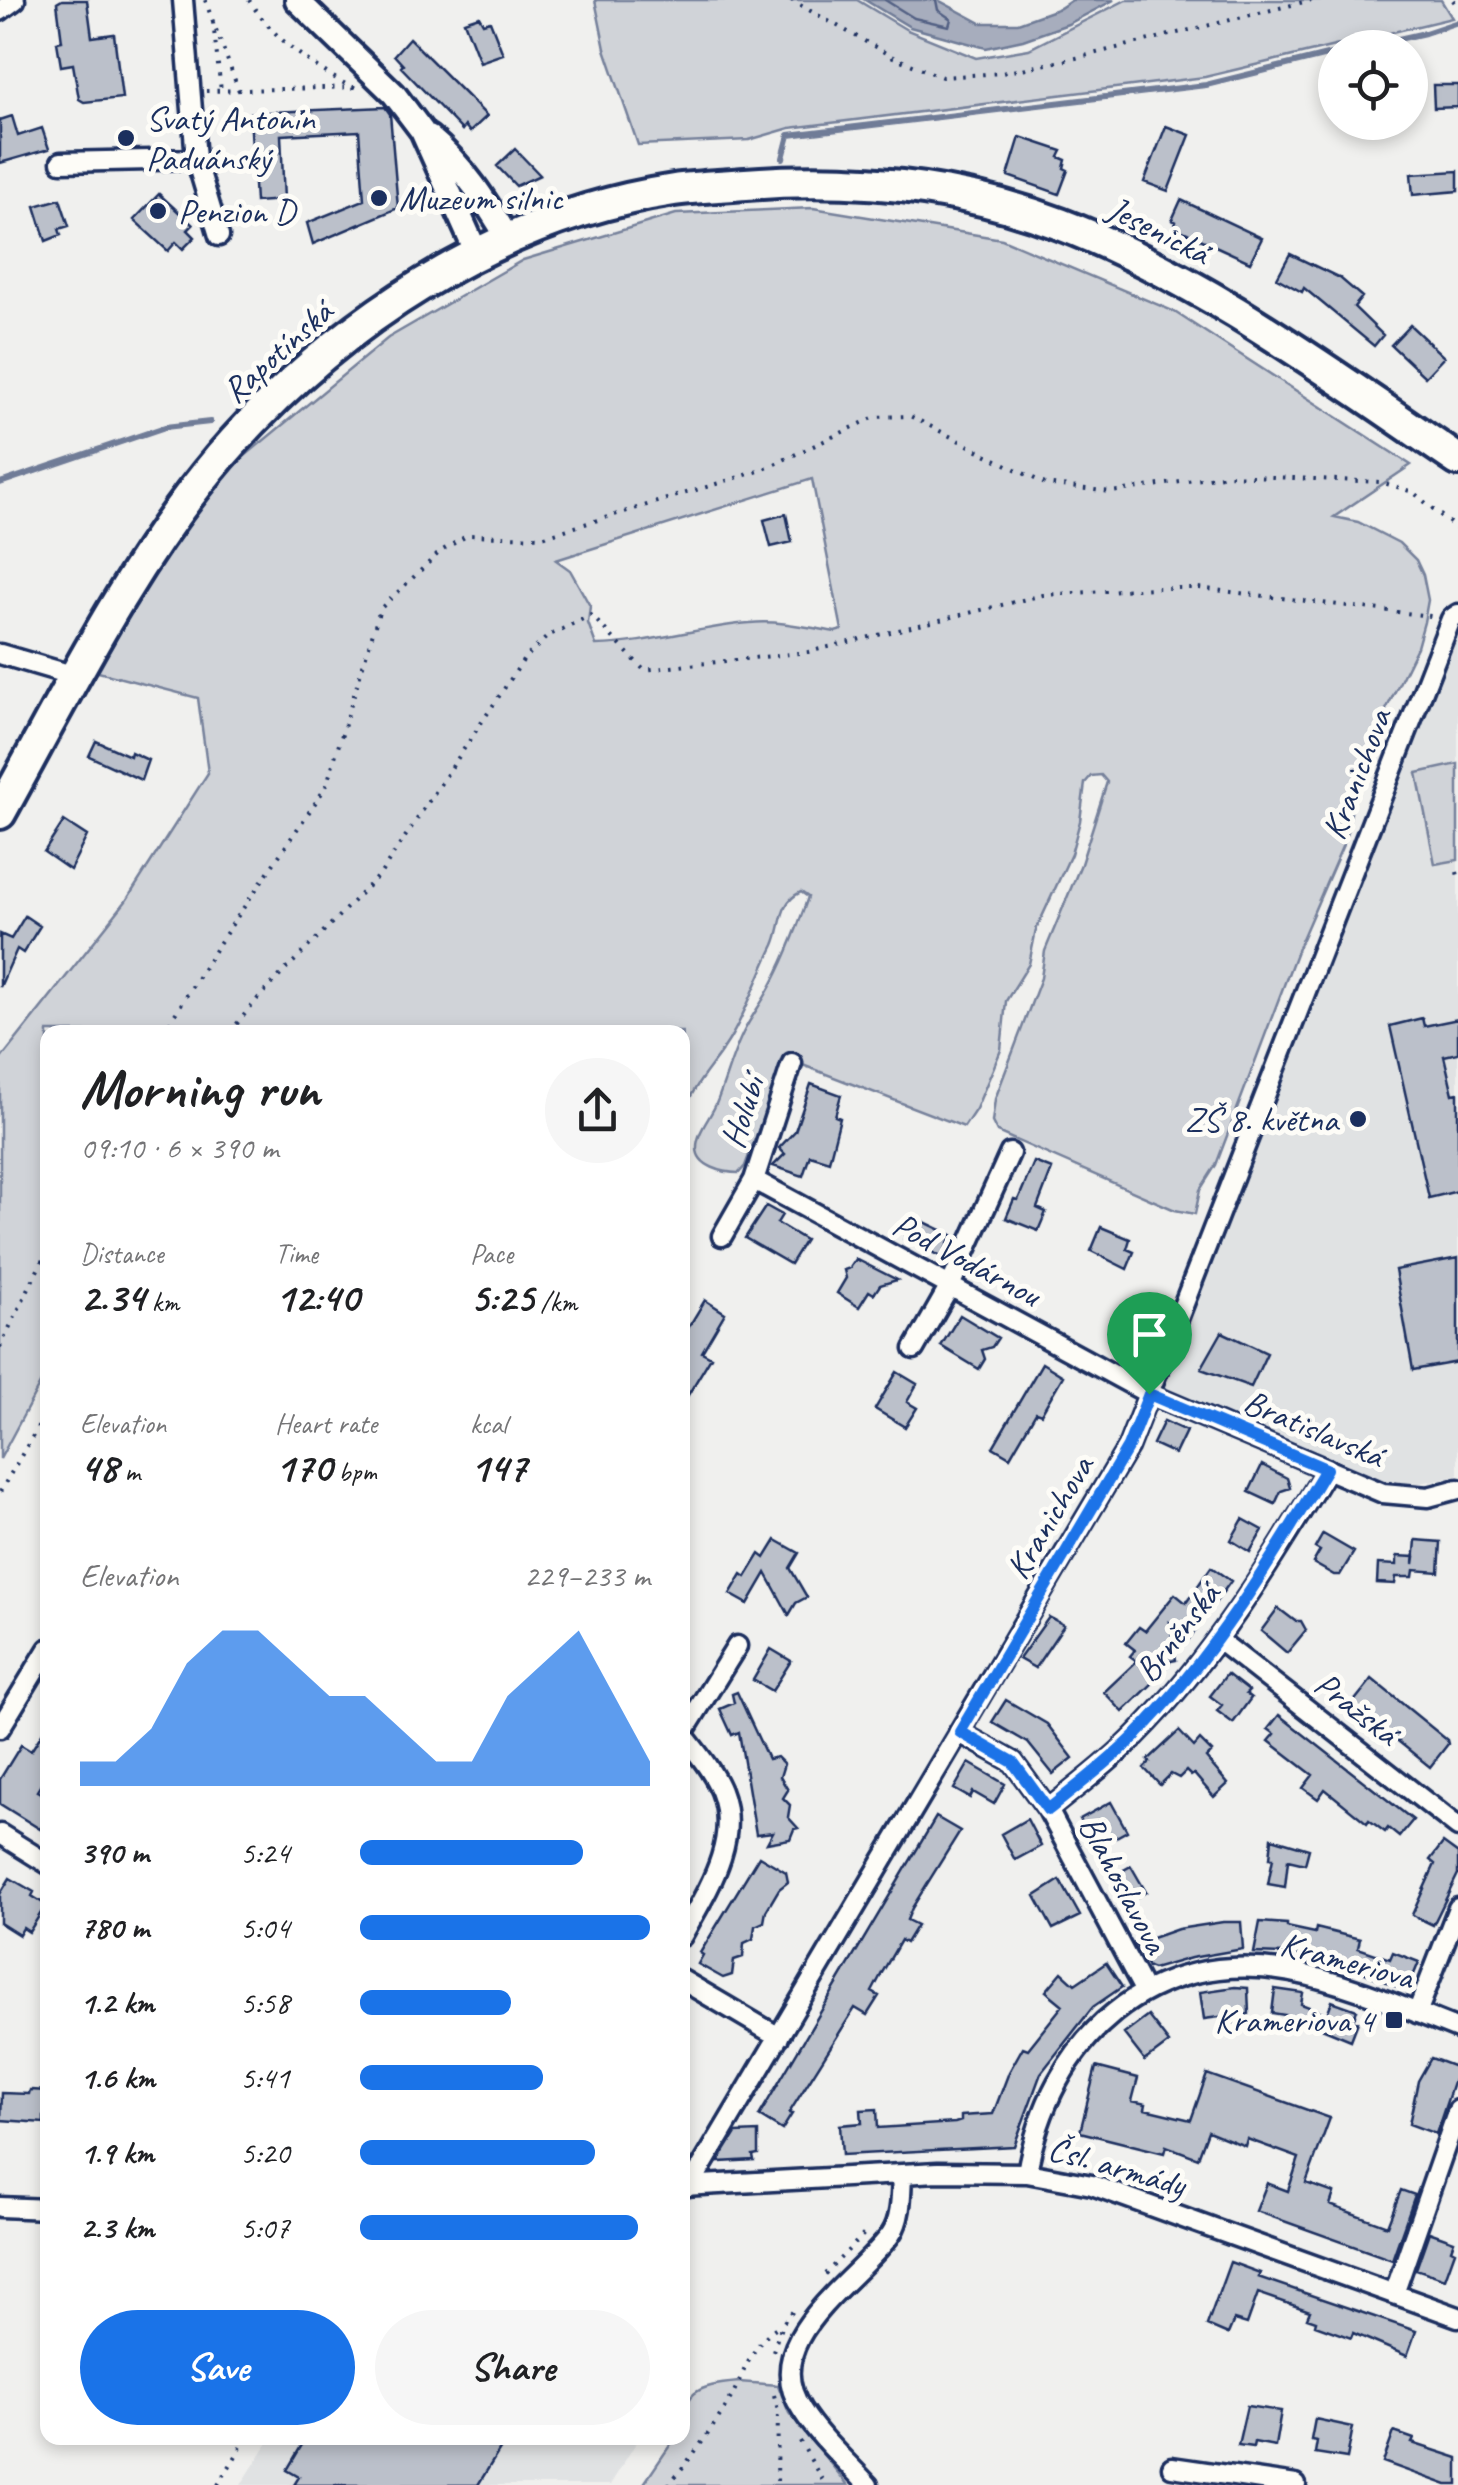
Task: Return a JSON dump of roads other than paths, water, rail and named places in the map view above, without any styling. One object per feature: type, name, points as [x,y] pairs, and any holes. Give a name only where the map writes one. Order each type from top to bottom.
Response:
[{"type":"main road","name":"Rapotínská","points":[[0,813],[75,676],[168,527],[218,460],[259,415],[350,333],[416,287],[477,254],[606,206],[672,190],[784,181]]},
{"type":"main road","name":"Jesenická","points":[[784,181],[868,182],[939,192],[1011,208],[1100,241],[1186,284],[1287,344],[1458,460]]},
{"type":"street","points":[[0,11],[15,0]]},
{"type":"street","points":[[183,0],[196,159],[219,236]]},
{"type":"street","points":[[297,0],[394,94],[422,131],[477,254]]},
{"type":"street","points":[[422,131],[449,153],[480,192],[509,240]]},
{"type":"street","points":[[61,162],[196,159]]},
{"type":"street","name":"Kranichova","points":[[690,2180],[779,2037],[1128,1447],[1454,616]]},
{"type":"street","points":[[0,654],[75,676]]},
{"type":"street","name":"Holubí","points":[[722,1236],[754,1180],[792,1063]]},
{"type":"street","points":[[914,1349],[950,1286],[1010,1153]]},
{"type":"street","name":"Pod Vodárnou","points":[[754,1180],[1149,1394]]},
{"type":"street","name":"Bratislavská","points":[[1149,1394],[1383,1493],[1428,1496],[1458,1490]]},
{"type":"street","name":"Brněnská","points":[[1048,1810],[1136,1736],[1216,1639],[1270,1563],[1326,1469]]},
{"type":"street","name":"Pražská","points":[[1216,1639],[1458,1827]]},
{"type":"street","points":[[690,1722],[736,1646]]},
{"type":"street","points":[[0,1728],[40,1662]]},
{"type":"street","name":"Blahoslavova","points":[[960,1732],[1013,1762],[1048,1810],[1144,1990]]},
{"type":"street","points":[[690,1744],[721,1792],[728,1839],[690,1921]]},
{"type":"street","points":[[0,1834],[40,1859]]},
{"type":"street","points":[[1418,2014],[1458,1908]]},
{"type":"street","name":"Krameriova","points":[[1027,2174],[1033,2138],[1062,2072],[1085,2040],[1111,2014],[1144,1990],[1187,1974],[1240,1968],[1274,1970],[1354,1989],[1458,2029]]},
{"type":"street","points":[[690,1985],[779,2037]]},
{"type":"street","points":[[1394,2294],[1458,2110]]},
{"type":"street","points":[[868,2485],[801,2410],[789,2367],[793,2348],[808,2324],[894,2231],[902,2174]]},
{"type":"street","name":"Čsl. armády","points":[[690,2186],[902,2174],[1027,2174],[1092,2185],[1458,2317]]},
{"type":"street","points":[[0,2207],[40,2210]]},
{"type":"street","points":[[1172,2468],[1296,2485]]},
{"type":"water","points":[[865,0],[938,0],[981,23],[1018,23],[1072,0],[1114,0],[1068,24],[986,48],[910,27]]},
{"type":"waterway","points":[[1428,32],[1458,22]]},
{"type":"waterway","points":[[783,158],[789,135],[1206,85],[1318,57]]},
{"type":"waterway","points":[[0,483],[165,427],[210,422]]},
{"type":"place","name":"Svatý Antonín Paduánský","points":[[126,138]]},
{"type":"place","name":"Muzeum silnic","points":[[379,198]]},
{"type":"place","name":"Penzion D","points":[[158,211]]},
{"type":"place","name":"ZŠ 8. května","points":[[1358,1119]]},
{"type":"place","name":"Krameriova 4","points":[[1394,2020]]}]
